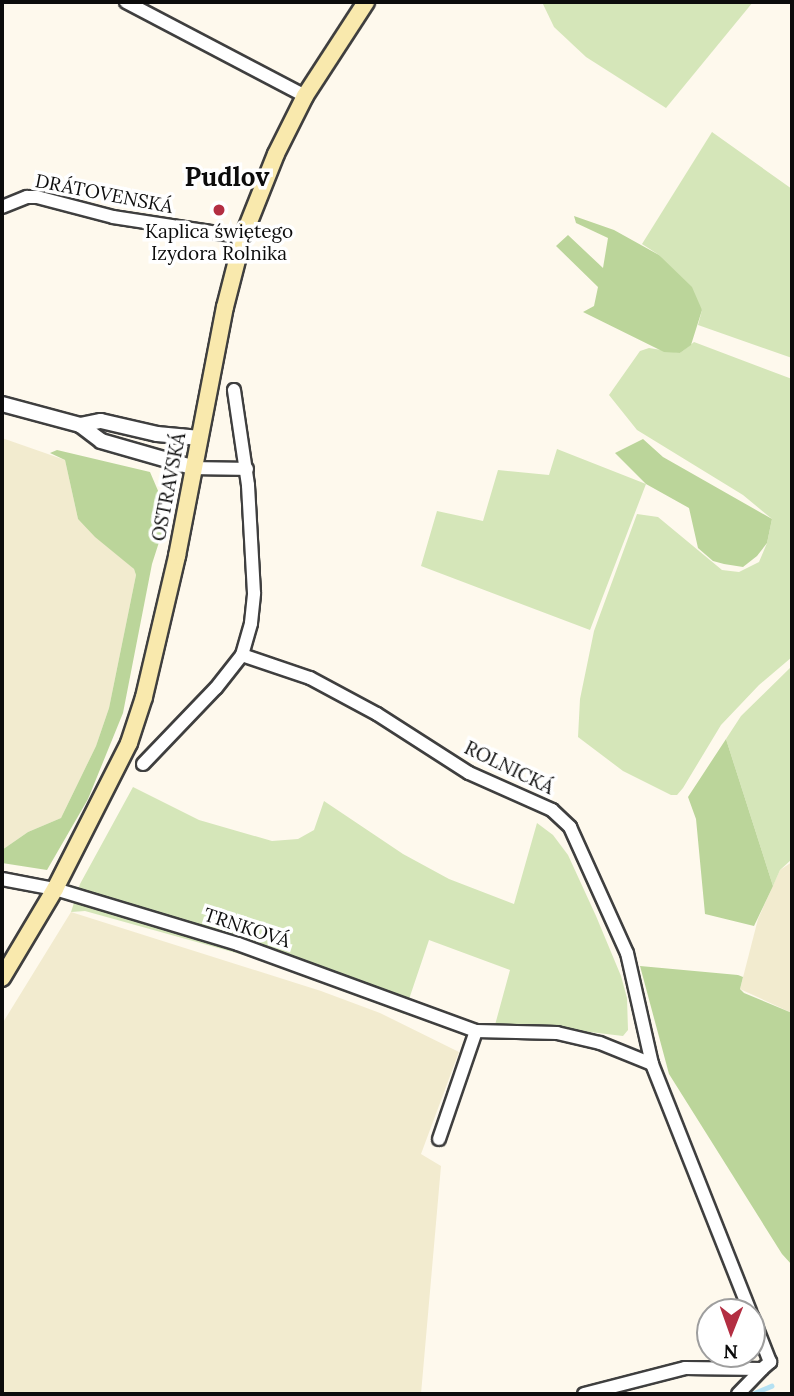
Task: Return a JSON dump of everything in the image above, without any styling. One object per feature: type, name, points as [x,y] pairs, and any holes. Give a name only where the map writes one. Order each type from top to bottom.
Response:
[{"type":"main road","name":"OSTRAVSKÁ","points":[[2,978],[55,889],[129,743],[155,652],[195,468],[225,307],[243,237],[276,154],[305,96],[366,2]]},
{"type":"street","points":[[126,2],[305,96]]},
{"type":"street","name":"DRÁTOVENSKÁ","points":[[2,207],[27,197],[37,197],[113,217],[243,237]]},
{"type":"street","points":[[143,764],[216,688],[242,654],[254,593],[247,469],[234,390]]},
{"type":"street","points":[[2,404],[80,425],[101,441],[195,468],[247,469]]},
{"type":"street","points":[[80,425],[101,422],[157,434],[200,438]]},
{"type":"street","name":"ROLNICKÁ","points":[[242,654],[310,678],[377,714],[469,773],[534,801],[564,820],[574,833],[627,954],[652,1064],[745,1298]]},
{"type":"street","name":"TRNKOVÁ","points":[[2,879],[55,889],[238,944],[476,1031]]},
{"type":"street","points":[[439,1139],[476,1031],[557,1033],[600,1042],[652,1064]]},
{"type":"street","points":[[584,1394],[685,1368],[762,1369]]},
{"type":"street","points":[[738,1394],[762,1369]]},
{"type":"shaded area","points":[[2,438],[65,460],[78,519],[134,569],[136,575],[109,708],[96,746],[61,818],[28,832],[2,850]]},
{"type":"shaded area","points":[[792,862],[792,1013],[740,989],[758,919],[780,870]]},
{"type":"shaded area","points":[[71,912],[321,991],[380,1013],[459,1052],[421,1154],[441,1166],[421,1394],[2,1394],[2,1024]]},
{"type":"green space","points":[[542,2],[753,2],[666,108],[586,57],[554,27]]},
{"type":"green space","points":[[712,132],[792,189],[792,358],[698,325],[702,310],[659,255],[642,244]]},
{"type":"green space","points":[[574,216],[614,230],[659,255],[692,287],[702,310],[691,345],[680,353],[664,352],[583,312],[594,306],[598,287],[556,246],[568,235],[603,268],[608,238],[576,223]]},
{"type":"green space","points":[[694,342],[792,379],[792,657],[759,685],[721,725],[683,788],[677,795],[671,795],[623,771],[578,737],[580,699],[594,631],[637,514],[658,517],[722,570],[739,572],[759,562],[767,543],[772,519],[743,495],[637,430],[609,395],[640,351],[649,348],[680,353]]},
{"type":"green space","points":[[643,439],[663,457],[772,519],[767,543],[757,556],[743,567],[713,561],[698,548],[689,508],[646,484],[615,453]]},
{"type":"green space","points":[[557,449],[646,484],[590,630],[421,566],[437,511],[483,521],[498,470],[549,475]]},
{"type":"green space","points":[[57,450],[150,472],[168,514],[152,564],[123,713],[88,799],[47,870],[2,863],[2,850],[28,832],[61,818],[96,746],[109,708],[136,575],[134,569],[95,537],[78,519],[65,460],[50,453]]},
{"type":"green space","points":[[792,666],[792,859],[780,870],[773,886],[726,739],[741,716]]},
{"type":"green space","points":[[726,739],[773,886],[754,926],[705,914],[696,819],[688,797]]},
{"type":"green space","points":[[133,787],[199,820],[272,841],[298,839],[314,830],[324,801],[403,854],[449,879],[514,904],[537,823],[553,835],[568,855],[596,916],[621,976],[627,998],[628,1030],[623,1036],[540,1026],[495,1025],[510,970],[429,940],[404,1014],[283,966],[85,911],[71,912],[80,884]]},
{"type":"green space","points":[[640,966],[738,975],[743,977],[740,989],[744,993],[792,1013],[792,1265],[782,1254],[669,1074]]},
{"type":"waterway","points":[[752,1394],[771,1386]]},
{"type":"place","name":"Kaplica świętego Izydora Rolnika","points":[[219,210]]},
{"type":"district","name":"Pudlov","points":[[227,177]]}]
